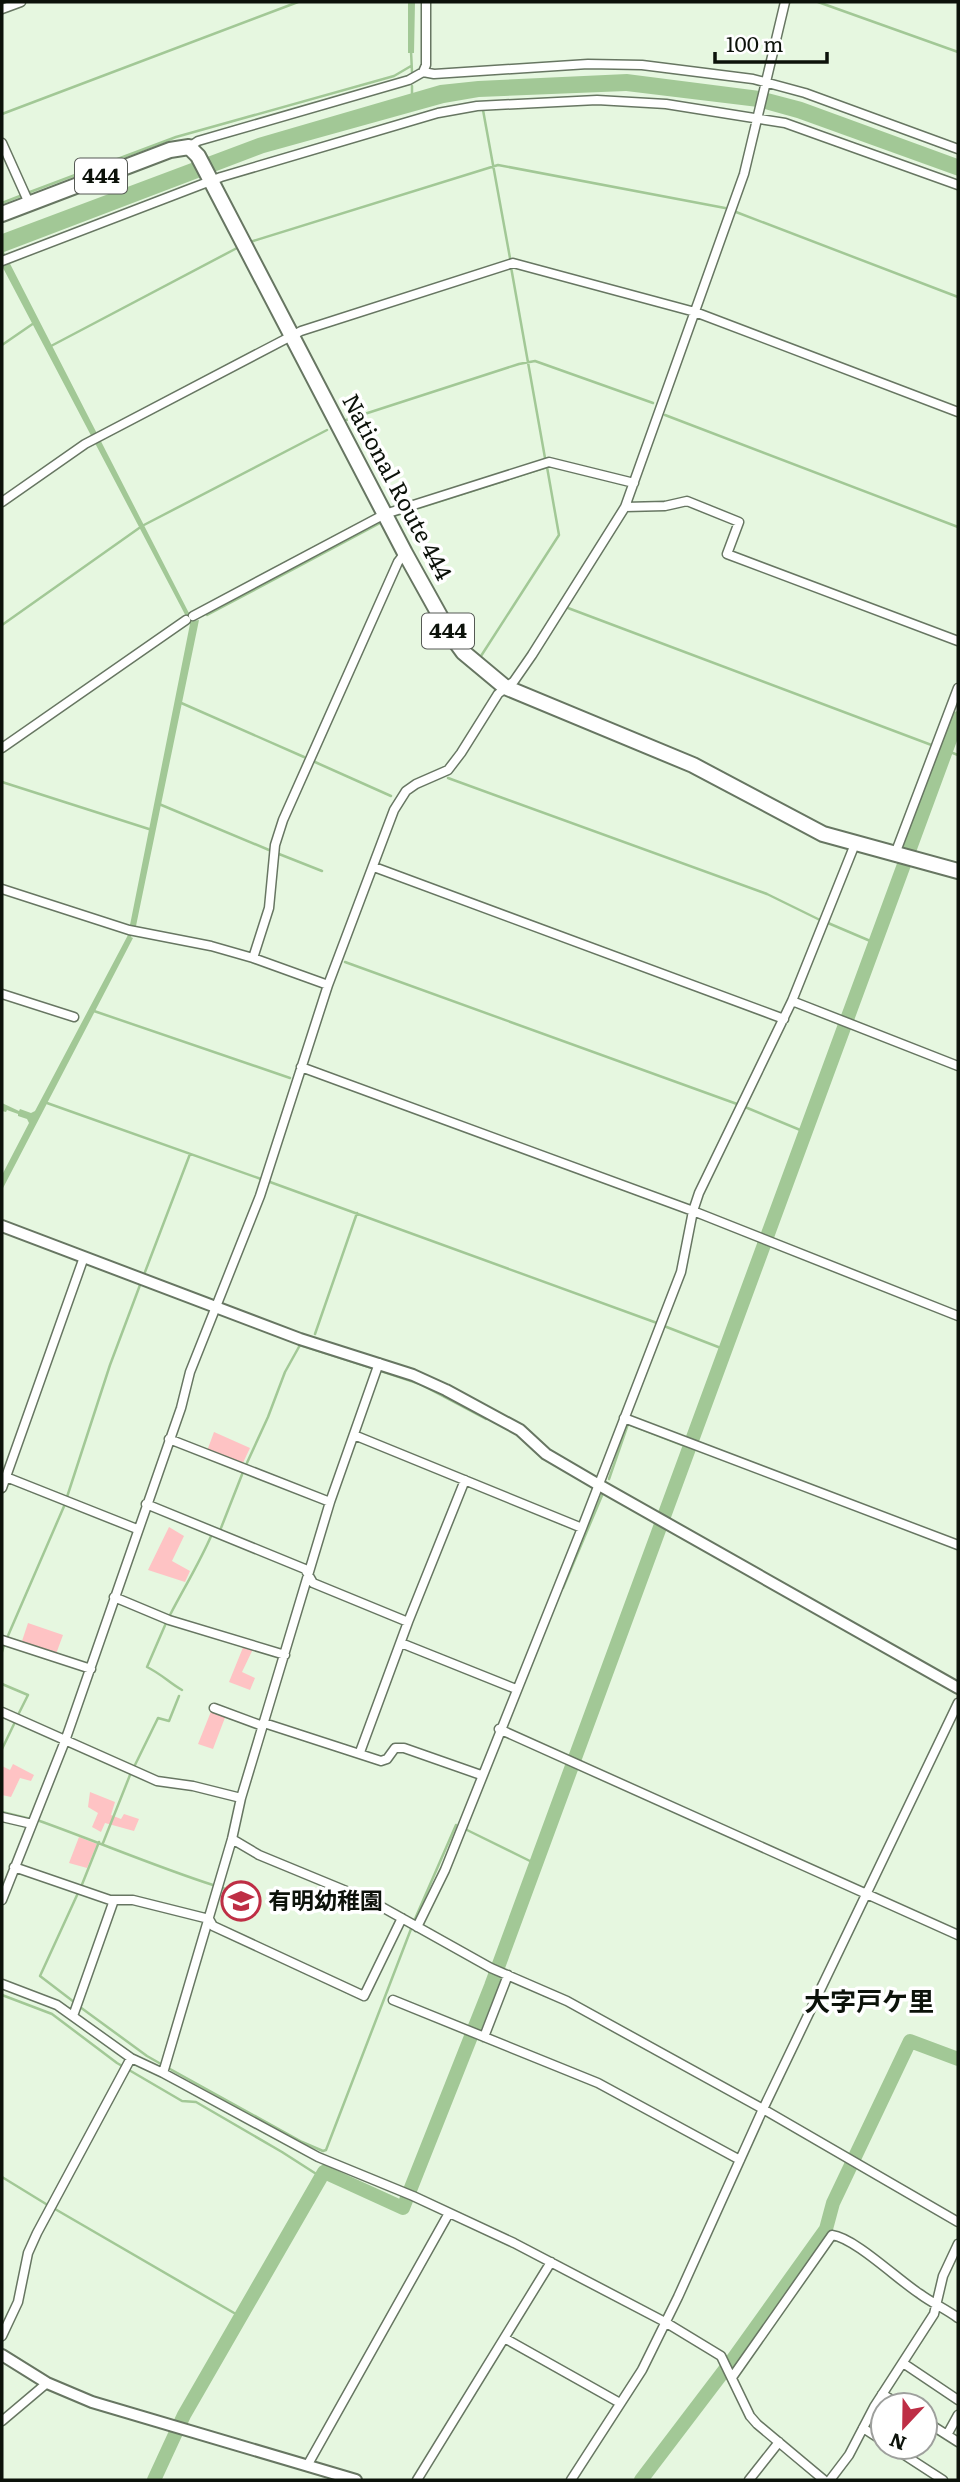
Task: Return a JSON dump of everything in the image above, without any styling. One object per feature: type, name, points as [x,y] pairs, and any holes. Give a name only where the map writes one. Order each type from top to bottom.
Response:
[{"type":"highway","name":"444","points":[[2,214],[170,150],[194,152]]},
{"type":"highway","name":"National Route 444","points":[[194,152],[405,553],[450,634],[472,660],[505,687],[693,765],[823,834],[958,871]]},
{"type":"street","points":[[2,9],[21,2]]},
{"type":"street","points":[[194,152],[198,141],[409,80],[423,72],[426,65],[426,2]]},
{"type":"street","points":[[2,1897],[91,1669],[137,1529],[181,1408],[190,1372],[260,1196],[328,985],[394,810],[406,791],[448,770],[461,753],[498,694],[514,681],[532,655],[625,507],[744,174],[785,2]]},
{"type":"street","points":[[423,72],[434,74],[588,64],[642,65],[766,84],[958,149]]},
{"type":"street","points":[[5,260],[209,179],[438,113],[477,106],[597,100],[760,114],[958,185]]},
{"type":"street","points":[[2,143],[29,203]]},
{"type":"street","points":[[2,502],[96,438],[301,331],[513,263],[695,312],[958,412]]},
{"type":"street","points":[[2,748],[190,618],[385,514],[549,462],[634,483]]},
{"type":"street","points":[[625,507],[665,506],[687,501],[739,522],[727,554],[958,641]]},
{"type":"street","points":[[253,958],[269,908],[275,845],[283,820],[398,562],[405,553]]},
{"type":"street","points":[[903,856],[958,688]]},
{"type":"street","points":[[417,1927],[444,1870],[599,1485],[681,1272],[693,1211],[708,1173],[792,1001],[855,844]]},
{"type":"street","points":[[374,867],[784,1018]]},
{"type":"street","points":[[2,889],[132,931],[211,946],[253,958],[328,985]]},
{"type":"street","points":[[2,994],[74,1017]]},
{"type":"street","points":[[792,1001],[958,1066]]},
{"type":"street","points":[[300,1067],[693,1211],[958,1316]]},
{"type":"street","points":[[2,1226],[215,1308],[300,1339],[379,1363],[446,1390],[520,1430],[547,1454],[599,1485],[958,1688]]},
{"type":"street","points":[[2,1488],[84,1258]]},
{"type":"street","points":[[163,2073],[232,1839],[241,1798],[330,1502],[379,1363]]},
{"type":"street","points":[[624,1418],[958,1545]]},
{"type":"street","points":[[354,1435],[582,1528]]},
{"type":"street","points":[[169,1439],[330,1502]]},
{"type":"street","points":[[6,1477],[137,1529]]},
{"type":"street","points":[[360,1752],[465,1480]]},
{"type":"street","points":[[146,1504],[305,1569],[313,1583],[408,1622]]},
{"type":"street","points":[[114,1597],[169,1620],[285,1655]]},
{"type":"street","points":[[2,1640],[91,1669]]},
{"type":"street","points":[[401,1643],[516,1689]]},
{"type":"street","points":[[570,2480],[642,2370],[666,2322],[763,2109],[958,1703]]},
{"type":"street","points":[[214,1708],[260,1725],[264,1723],[381,1760],[387,1759],[395,1748],[404,1748],[481,1775]]},
{"type":"street","points":[[2,1712],[157,1781],[193,1786],[241,1798]]},
{"type":"street","points":[[499,1730],[958,1935]]},
{"type":"street","points":[[2,1816],[32,1824]]},
{"type":"street","points":[[232,1839],[259,1855],[373,1902],[491,1968],[568,2001],[763,2109],[958,2222]]},
{"type":"street","points":[[14,1867],[114,1900],[133,1900],[209,1919],[213,1926],[364,1996],[402,1918]]},
{"type":"street","points":[[73,2016],[114,1900]]},
{"type":"street","points":[[476,2034],[506,1974]]},
{"type":"street","points":[[2,1984],[42,1998],[73,2016],[127,2065],[163,2073],[318,2157],[449,2213],[666,2322],[721,2356],[750,2416],[824,2480]]},
{"type":"street","points":[[393,2000],[598,2083],[740,2160]]},
{"type":"street","points":[[2,2336],[18,2302],[28,2253],[37,2233],[127,2065]]},
{"type":"street","points":[[307,2466],[449,2213]]},
{"type":"street","points":[[729,2370],[832,2235],[863,2251],[920,2295],[958,2318]]},
{"type":"street","points":[[885,2391],[938,2304],[943,2276],[958,2244]]},
{"type":"street","points":[[417,2480],[551,2262]]},
{"type":"street","points":[[506,2339],[620,2403]]},
{"type":"street","points":[[2,2355],[47,2384],[92,2402],[356,2480]]},
{"type":"street","points":[[902,2363],[958,2400]]},
{"type":"street","points":[[2,2421],[47,2384]]},
{"type":"street","points":[[947,2435],[958,2416]]},
{"type":"street","points":[[830,2480],[849,2455],[869,2418]]},
{"type":"street","points":[[863,2428],[869,2432]]},
{"type":"street","points":[[939,2430],[958,2442]]},
{"type":"street","points":[[749,2480],[779,2442]]},
{"type":"street","points":[[914,2461],[943,2480]]},
{"type":"shaded area","points":[[408,2],[415,2],[414,53],[408,53]]},
{"type":"shaded area","points":[[627,74],[760,91],[802,102],[958,159],[958,176],[797,118],[758,107],[626,91],[479,97],[444,103],[264,153],[4,252],[193,621],[199,620],[136,926],[131,937],[133,938],[2,1190],[2,1175],[29,1123],[18,1114],[2,1111],[2,1103],[19,1111],[35,1111],[128,935],[190,624],[2,266],[2,234],[258,138],[440,85]]},
{"type":"shaded area","points":[[214,1432],[250,1448],[242,1465],[207,1451]]},
{"type":"shaded area","points":[[169,1527],[184,1536],[172,1561],[190,1571],[185,1582],[148,1570]]},
{"type":"shaded area","points":[[28,1623],[63,1635],[56,1654],[21,1644]]},
{"type":"shaded area","points":[[244,1645],[253,1649],[242,1672],[255,1678],[250,1690],[229,1682]]},
{"type":"shaded area","points":[[212,1709],[226,1715],[213,1749],[198,1744]]},
{"type":"shaded area","points":[[13,1764],[34,1775],[31,1781],[20,1778],[11,1797],[2,1795],[2,1766],[10,1770]]},
{"type":"shaded area","points":[[90,1792],[115,1802],[111,1815],[121,1819],[124,1814],[139,1819],[134,1831],[105,1823],[101,1832],[92,1827],[98,1813],[88,1807]]},
{"type":"shaded area","points":[[79,1837],[97,1844],[87,1868],[69,1863]]},
{"type":"waterway","points":[[2,114],[298,2]]},
{"type":"waterway","points":[[818,2],[958,52]]},
{"type":"waterway","points":[[411,51],[412,72]]},
{"type":"waterway","points":[[30,192],[176,137],[394,76],[411,66]]},
{"type":"waterway","points":[[412,86],[412,94]]},
{"type":"waterway","points":[[483,110],[510,258]]},
{"type":"waterway","points":[[250,242],[498,165],[725,208]]},
{"type":"waterway","points":[[2,203],[20,196]]},
{"type":"waterway","points":[[736,212],[958,297]]},
{"type":"waterway","points":[[51,346],[237,248]]},
{"type":"waterway","points":[[511,267],[545,458]]},
{"type":"waterway","points":[[2,345],[34,323]]},
{"type":"waterway","points":[[346,420],[535,361],[653,403]]},
{"type":"waterway","points":[[665,415],[958,527]]},
{"type":"waterway","points":[[2,625],[142,526],[327,430]]},
{"type":"waterway","points":[[394,516],[547,467],[559,535],[481,656]]},
{"type":"waterway","points":[[207,615],[382,522]]},
{"type":"waterway","points":[[568,608],[958,755]]},
{"type":"waterway","points":[[179,702],[304,757]]},
{"type":"waterway","points":[[154,2480],[184,2415],[324,2172],[403,2208],[491,1986],[958,718]]},
{"type":"waterway","points":[[315,762],[391,796]]},
{"type":"waterway","points":[[448,778],[767,894],[820,920]]},
{"type":"waterway","points":[[2,782],[152,830]]},
{"type":"waterway","points":[[159,804],[269,850]]},
{"type":"waterway","points":[[279,854],[322,871]]},
{"type":"waterway","points":[[828,923],[875,943]]},
{"type":"waterway","points":[[345,962],[737,1104]]},
{"type":"waterway","points":[[94,1011],[290,1078]]},
{"type":"waterway","points":[[47,1103],[261,1179]]},
{"type":"waterway","points":[[745,1107],[805,1132]]},
{"type":"waterway","points":[[145,1272],[190,1154]]},
{"type":"waterway","points":[[270,1182],[657,1323]]},
{"type":"waterway","points":[[315,1334],[357,1213]]},
{"type":"waterway","points":[[67,1497],[110,1365],[140,1285]]},
{"type":"waterway","points":[[664,1326],[726,1350]]},
{"type":"waterway","points":[[246,1465],[285,1372],[300,1345],[372,1368]]},
{"type":"waterway","points":[[381,1371],[420,1384],[486,1419]]},
{"type":"waterway","points":[[609,1479],[628,1424],[690,1448]]},
{"type":"waterway","points":[[221,1528],[243,1472]]},
{"type":"waterway","points":[[563,1588],[603,1493]]},
{"type":"waterway","points":[[7,1638],[65,1504]]},
{"type":"waterway","points":[[170,1615],[212,1534]]},
{"type":"waterway","points":[[166,1623],[147,1667],[182,1690]]},
{"type":"waterway","points":[[2,1652],[4,1645]]},
{"type":"waterway","points":[[2,1684],[28,1695],[18,1715]]},
{"type":"waterway","points":[[134,1767],[158,1718],[169,1721],[179,1696]]},
{"type":"waterway","points":[[2,1749],[15,1722]]},
{"type":"waterway","points":[[103,1843],[130,1775]]},
{"type":"waterway","points":[[2,1812],[31,1819]]},
{"type":"waterway","points":[[37,1820],[213,1885]]},
{"type":"waterway","points":[[415,1919],[456,1825]]},
{"type":"waterway","points":[[465,1829],[536,1864]]},
{"type":"waterway","points":[[81,1887],[99,1842]]},
{"type":"waterway","points":[[222,1888],[226,1889]]},
{"type":"waterway","points":[[74,2002],[40,1976],[78,1893]]},
{"type":"waterway","points":[[170,2069],[302,2142],[326,2150],[411,1929]]},
{"type":"waterway","points":[[2,1995],[52,2014],[117,2063],[182,2101],[196,2102],[321,2177]]},
{"type":"waterway","points":[[80,2007],[161,2064]]},
{"type":"waterway","points":[[641,2480],[733,2359],[826,2229],[833,2203],[910,2041],[958,2059]]},
{"type":"waterway","points":[[323,2166],[324,2172]]},
{"type":"waterway","points":[[2,2177],[46,2204]]},
{"type":"waterway","points":[[55,2209],[241,2317]]},
{"type":"place","name":"有明幼稚園","points":[[241,1901]]},
{"type":"district","name":"大字戸ケ里","points":[[869,2002]]}]
